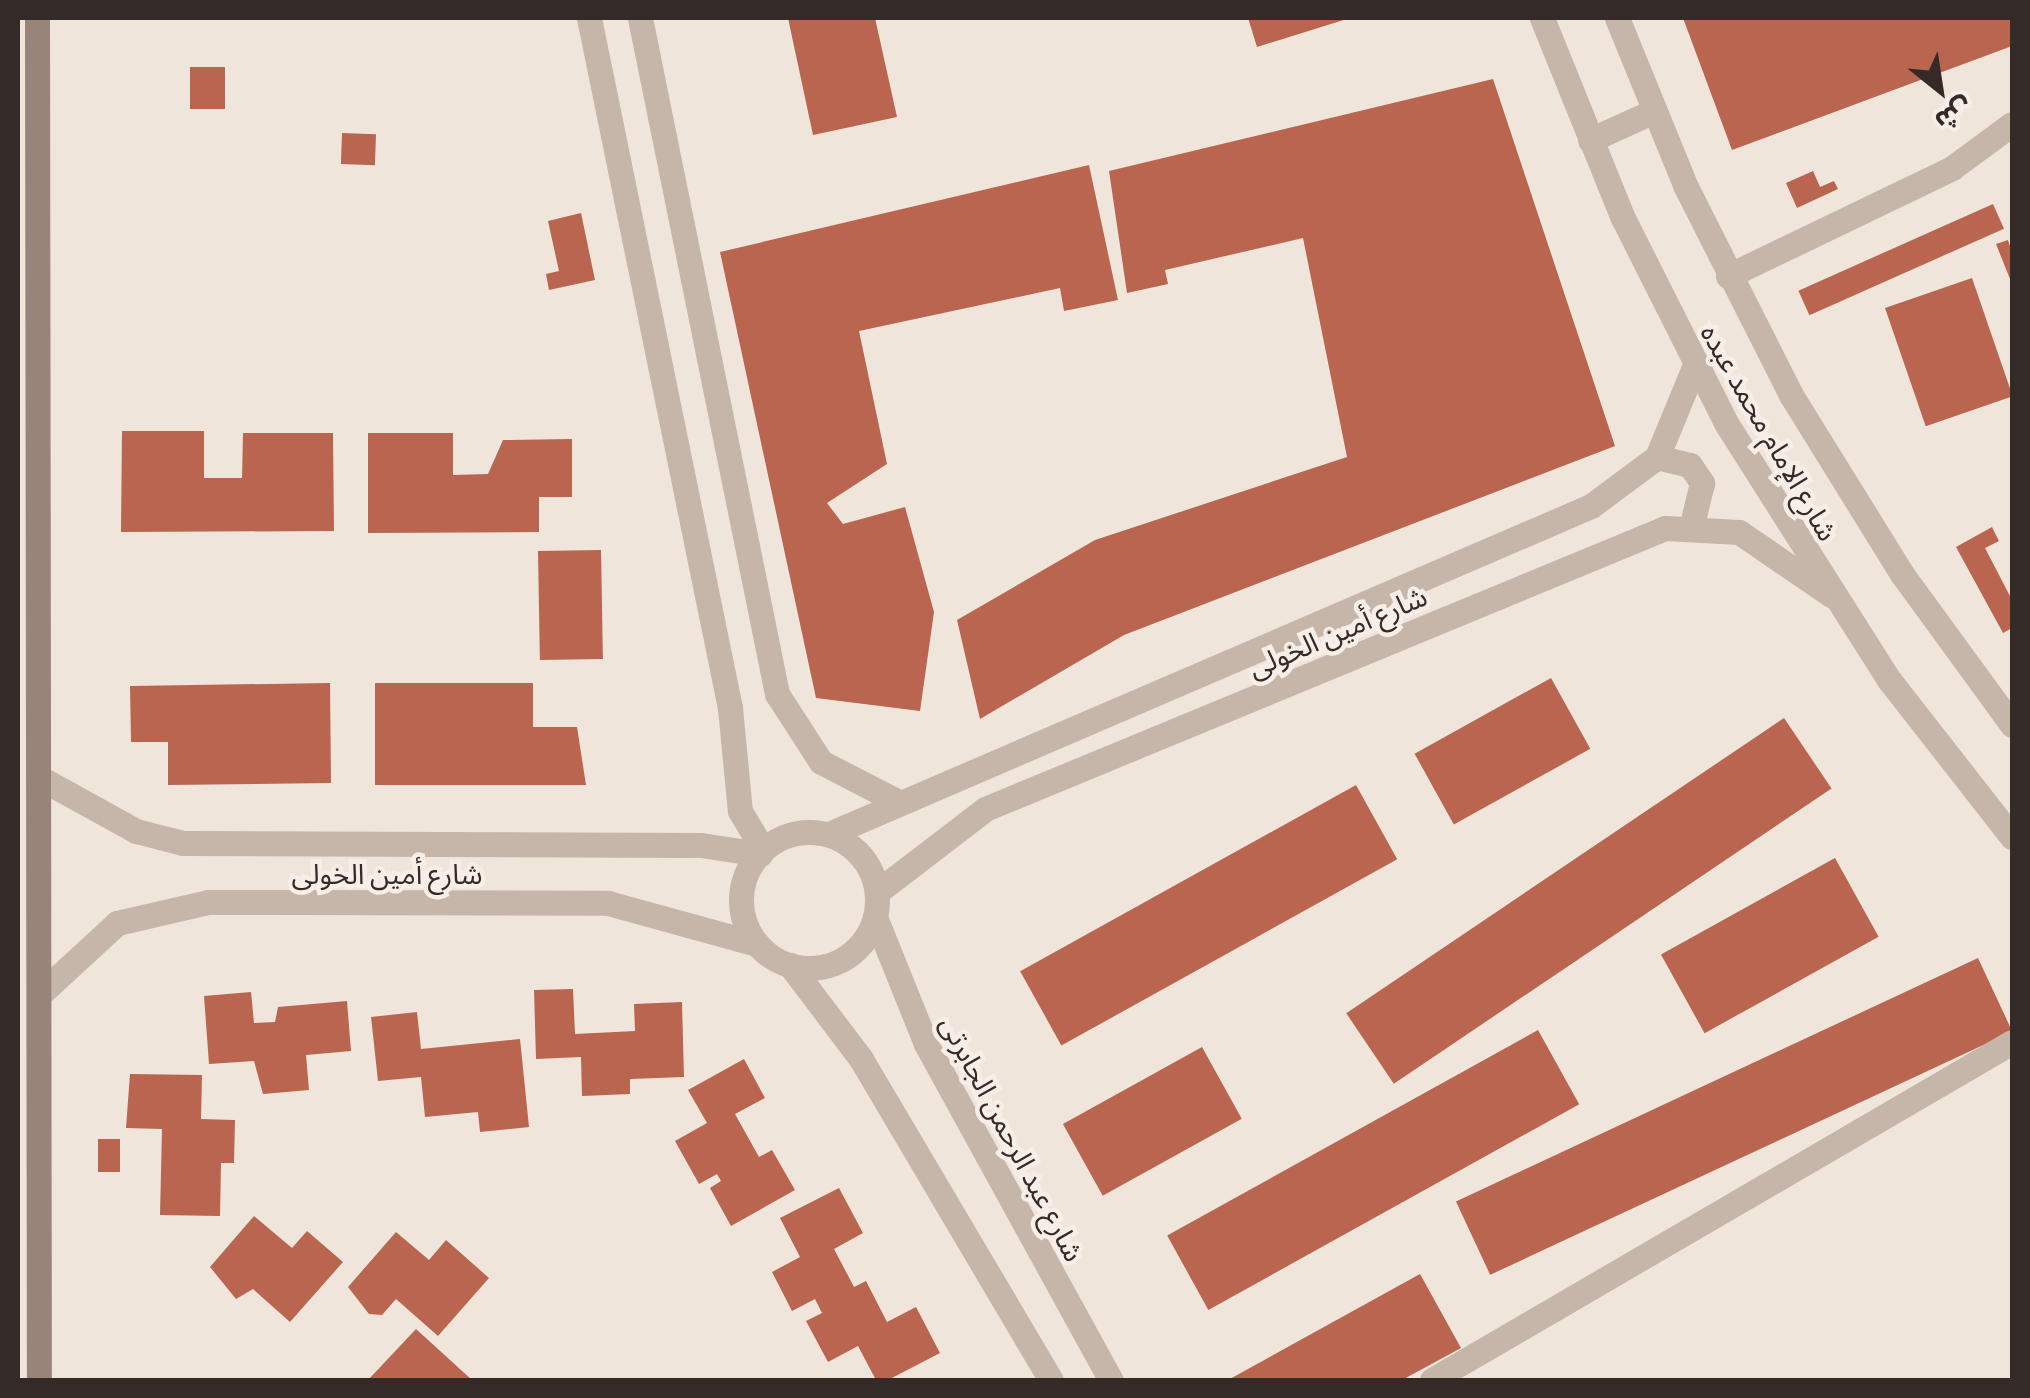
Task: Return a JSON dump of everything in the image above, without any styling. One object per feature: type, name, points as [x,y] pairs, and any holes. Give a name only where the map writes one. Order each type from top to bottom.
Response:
[{"type":"main road","points":[[38,18],[39,1380]]},
{"type":"street","points":[[590,18],[730,708],[740,811],[761,852]]},
{"type":"street","points":[[640,18],[778,694],[821,762],[893,799]]},
{"type":"street","name":"شارع الإمام محمد عبده","points":[[1542,18],[1590,140],[1695,364],[1831,595],[2012,838]]},
{"type":"street","name":"شارع الإمام محمد عبده","points":[[1617,18],[1728,276],[1860,511],[2012,725]]},
{"type":"street","points":[[1590,140],[1654,111]]},
{"type":"street","points":[[1728,276],[1952,168],[2012,124]]},
{"type":"street","points":[[1695,364],[1657,458],[1697,472],[1704,494],[1692,524],[1753,538],[1831,595]]},
{"type":"street","name":"شارع أمين الخولى","points":[[829,834],[893,799],[1591,506],[1657,458]]},
{"type":"street","name":"شارع أمين الخولى","points":[[876,904],[986,809],[1692,524]]},
{"type":"street","name":"شارع أمين الخولى","points":[[40,778],[136,831],[183,843],[701,845],[761,852]]},
{"type":"street","points":[[790,965],[849,955],[876,904],[862,856],[829,834],[787,835],[761,852],[741,899],[758,944],[790,965],[861,1059],[1050,1380]]},
{"type":"street","name":"شارع أمين الخولى","points":[[41,994],[117,924],[208,902],[608,903],[758,944]]},
{"type":"street","name":"شارع عبد الرحمن الجابرتى","points":[[876,904],[926,1044],[1111,1380]]},
{"type":"street","points":[[1432,1380],[2012,1042]]},
{"type":"building","points":[[788,18],[875,18],[897,117],[813,135]]},
{"type":"building","points":[[1248,18],[1350,18],[1257,47]]},
{"type":"building","points":[[1683,18],[2012,18],[2012,46],[1732,150]]},
{"type":"building","points":[[190,67],[225,67],[225,109],[190,109]]},
{"type":"building","points":[[1493,79],[1615,446],[1124,635],[980,719],[957,620],[1095,540],[1347,457],[1303,238],[1165,270],[1168,284],[1127,293],[1109,171]]},
{"type":"building","points":[[342,133],[376,134],[375,165],[341,164]]},
{"type":"building","points":[[1089,165],[1118,300],[1064,311],[1060,288],[859,331],[887,464],[827,503],[843,524],[905,507],[934,612],[920,711],[816,698],[720,252]]},
{"type":"building","points":[[1813,171],[1820,187],[1834,181],[1838,189],[1797,208],[1786,183]]},
{"type":"building","points":[[1993,204],[2004,229],[1809,315],[1798,291]]},
{"type":"building","points":[[581,213],[595,280],[549,290],[546,274],[559,271],[548,221]]},
{"type":"building","points":[[2008,240],[2012,252],[2012,284],[1996,244]]},
{"type":"building","points":[[1972,278],[2012,396],[1926,426],[1885,308]]},
{"type":"building","points":[[122,431],[204,431],[204,478],[242,478],[243,433],[333,433],[334,531],[121,532]]},
{"type":"building","points":[[368,433],[453,433],[453,475],[488,474],[503,440],[572,439],[572,497],[539,497],[539,532],[368,533]]},
{"type":"building","points":[[1992,527],[1999,541],[1985,548],[2012,600],[2012,628],[2003,633],[1956,547]]},
{"type":"building","points":[[601,550],[603,659],[540,660],[538,551]]},
{"type":"building","points":[[1551,678],[1590,749],[1454,824],[1415,754]]},
{"type":"building","points":[[330,683],[331,783],[168,785],[168,742],[131,742],[130,686]]},
{"type":"building","points":[[375,683],[533,683],[533,727],[577,727],[586,785],[375,785]]},
{"type":"building","points":[[1784,718],[1832,788],[1394,1084],[1346,1013]]},
{"type":"building","points":[[1356,785],[1397,859],[1061,1046],[1020,971]]},
{"type":"building","points":[[1835,858],[1879,937],[1705,1033],[1661,954]]},
{"type":"building","points":[[1978,958],[2012,1032],[1490,1275],[1456,1201]]},
{"type":"building","points":[[573,989],[575,1034],[635,1031],[634,1004],[682,1002],[684,1077],[630,1079],[630,1094],[582,1096],[581,1057],[536,1059],[534,990]]},
{"type":"building","points":[[251,992],[254,1023],[275,1022],[278,1007],[347,1001],[351,1051],[306,1055],[309,1090],[263,1094],[254,1061],[209,1064],[204,996]]},
{"type":"building","points":[[417,1012],[421,1049],[520,1039],[529,1127],[480,1132],[478,1112],[425,1117],[421,1077],[378,1081],[371,1017]]},
{"type":"building","points":[[1538,1030],[1579,1104],[1208,1310],[1167,1236]]},
{"type":"building","points":[[1202,1047],[1242,1119],[1103,1196],[1063,1124]]},
{"type":"building","points":[[744,1059],[765,1098],[735,1114],[759,1157],[772,1150],[795,1190],[731,1226],[710,1188],[721,1181],[717,1174],[699,1184],[675,1141],[707,1123],[688,1090]]},
{"type":"building","points":[[130,1074],[202,1075],[201,1119],[235,1120],[234,1163],[221,1163],[220,1216],[160,1215],[162,1129],[126,1128]]},
{"type":"building","points":[[98,1139],[120,1139],[120,1172],[98,1172]]},
{"type":"building","points":[[839,1188],[863,1233],[834,1249],[854,1287],[866,1281],[887,1322],[916,1307],[940,1353],[888,1380],[876,1380],[858,1346],[828,1362],[806,1321],[822,1313],[815,1299],[792,1311],[772,1272],[800,1257],[780,1218]]},
{"type":"building","points":[[254,1216],[292,1248],[307,1231],[343,1262],[290,1322],[253,1289],[236,1299],[210,1267]]},
{"type":"building","points":[[396,1232],[429,1260],[446,1240],[489,1278],[438,1336],[396,1299],[382,1315],[369,1314],[348,1287]]},
{"type":"building","points":[[1420,1274],[1461,1348],[1402,1380],[1228,1380]]},
{"type":"building","points":[[416,1329],[472,1380],[368,1380]]}]
